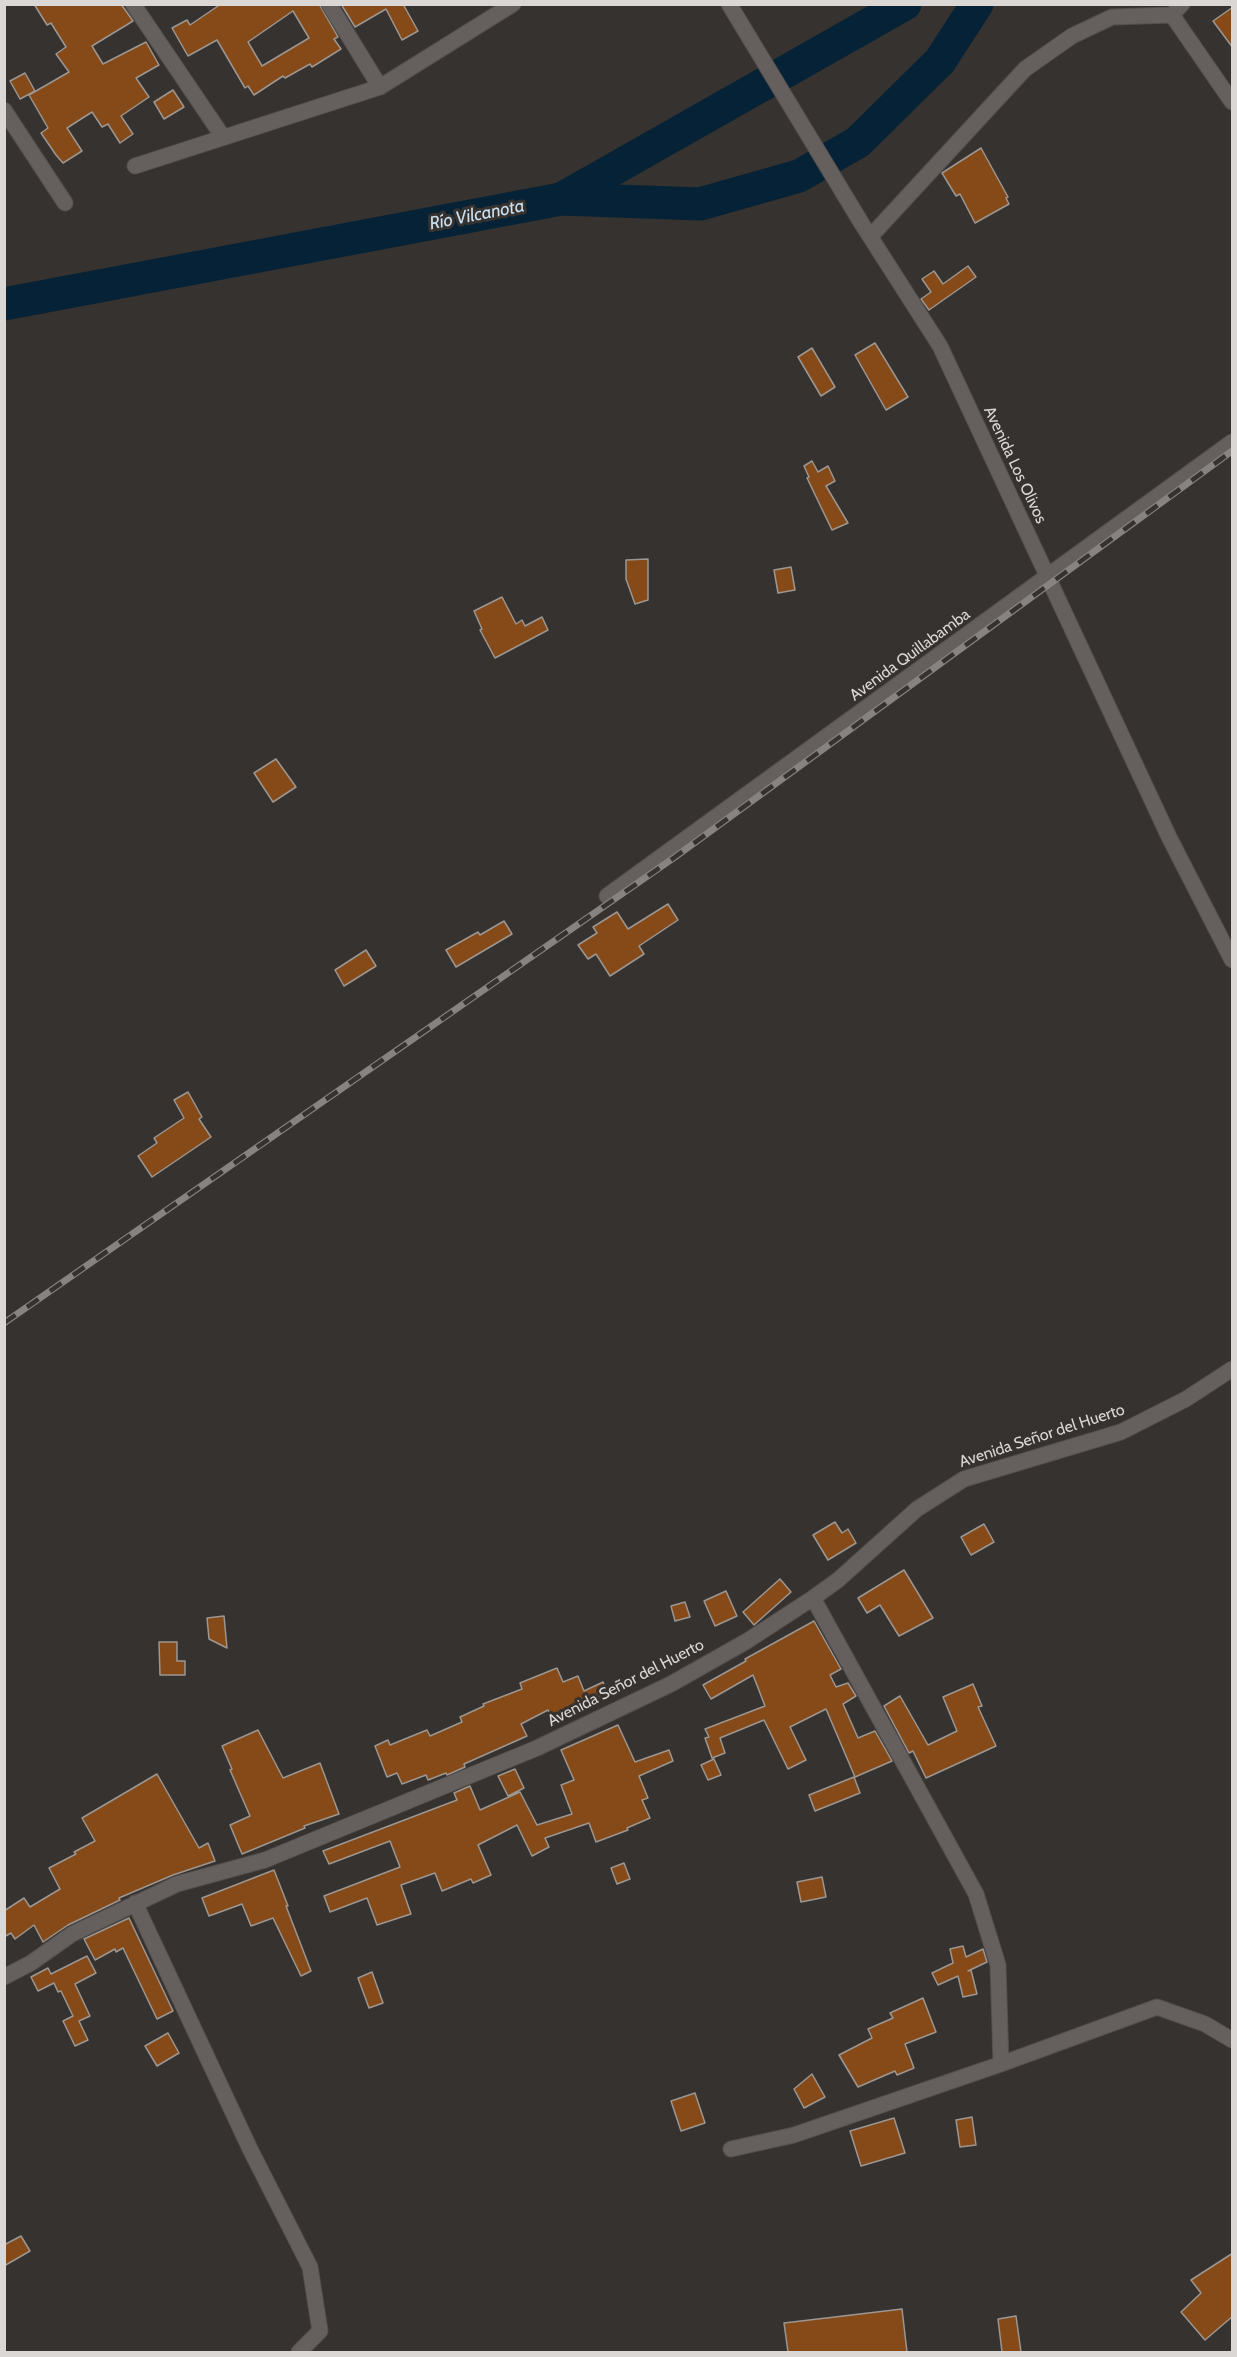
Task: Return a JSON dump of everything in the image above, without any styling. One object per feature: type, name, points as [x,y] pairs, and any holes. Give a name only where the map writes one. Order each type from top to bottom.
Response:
[{"type":"street","points":[[134,4],[223,137]]},
{"type":"street","points":[[329,4],[380,87]]},
{"type":"street","points":[[135,166],[380,87],[513,4]]},
{"type":"street","name":"Avenida Los Olivos","points":[[729,4],[866,230],[940,345],[1168,837],[1233,960]]},
{"type":"street","points":[[866,230],[1025,69],[1072,36],[1112,17],[1177,10],[1233,102]]},
{"type":"street","points":[[4,110],[65,203]]},
{"type":"street","name":"Avenida Quillabamba","points":[[607,896],[1233,442]]},
{"type":"street","name":"Avenida Señor del Huerto","points":[[4,1977],[31,1963],[72,1934],[177,1884],[265,1860],[537,1748],[671,1684],[747,1641],[813,1598],[838,1580],[917,1509],[964,1479],[1121,1432],[1185,1399],[1233,1369]]},
{"type":"street","points":[[813,1598],[976,1894],[998,1965],[1001,2064]]},
{"type":"street","points":[[135,1904],[250,2149],[309,2267],[320,2331],[299,2352]]},
{"type":"street","points":[[732,2149],[794,2135],[1001,2064],[1157,2007],[1205,2024],[1233,2040]]},
{"type":"building","points":[[34,4],[121,4],[133,21],[92,46],[103,64],[146,42],[159,65],[136,78],[149,97],[121,116],[133,134],[120,143],[108,124],[102,127],[92,112],[67,128],[82,151],[63,163],[41,133],[48,128],[29,95],[69,72],[56,54],[66,47],[51,23],[47,25]]},
{"type":"building","points":[[221,4],[319,4],[338,37],[334,39],[341,49],[312,67],[310,64],[285,78],[283,76],[254,95],[248,86],[245,88],[217,40],[188,56],[172,28],[187,20],[190,25]],"holes":[[[293,11],[309,38],[262,66],[248,42]]]},
{"type":"building","points":[[341,4],[403,4],[418,31],[402,40],[386,9],[355,27]]},
{"type":"building","points":[[1233,7],[1233,48],[1213,21]]},
{"type":"building","points":[[25,73],[35,91],[20,99],[10,81]]},
{"type":"building","points":[[173,90],[184,107],[164,119],[154,102]]},
{"type":"building","points":[[981,148],[1008,197],[1006,198],[1009,204],[975,223],[960,194],[956,196],[942,173]]},
{"type":"building","points":[[968,266],[976,277],[929,310],[921,299],[931,292],[922,279],[934,271],[943,284]]},
{"type":"building","points":[[875,343],[908,397],[886,410],[855,355]]},
{"type":"building","points":[[812,348],[835,387],[821,396],[798,357]]},
{"type":"building","points":[[812,461],[818,472],[828,466],[835,481],[826,486],[848,523],[832,530],[807,478],[809,477],[804,466]]},
{"type":"building","points":[[648,559],[648,600],[635,604],[626,579],[626,560]]},
{"type":"building","points":[[791,567],[795,590],[778,593],[774,570]]},
{"type":"building","points":[[502,597],[516,624],[522,620],[525,626],[542,617],[548,630],[495,658],[480,630],[482,629],[474,611]]},
{"type":"building","points":[[276,759],[296,787],[273,802],[254,773]]},
{"type":"building","points":[[668,904],[678,920],[639,946],[644,954],[610,976],[596,954],[588,959],[578,945],[597,933],[593,927],[617,912],[628,929]]},
{"type":"building","points":[[504,921],[512,934],[456,967],[446,950]]},
{"type":"building","points":[[366,950],[376,966],[344,986],[335,970]]},
{"type":"building","points":[[188,1092],[202,1117],[199,1119],[211,1137],[152,1177],[138,1156],[157,1143],[154,1138],[184,1118],[174,1100]]},
{"type":"building","points":[[835,1522],[842,1533],[848,1529],[856,1543],[828,1560],[813,1535]]},
{"type":"building","points":[[984,1524],[994,1542],[971,1555],[961,1537]]},
{"type":"building","points":[[904,1570],[933,1618],[899,1636],[880,1605],[867,1613],[858,1598]]},
{"type":"building","points":[[780,1579],[791,1592],[754,1625],[743,1612]]},
{"type":"building","points":[[726,1591],[737,1616],[715,1626],[704,1601]]},
{"type":"building","points":[[685,1602],[690,1617],[675,1621],[671,1606]]},
{"type":"building","points":[[224,1616],[227,1648],[209,1639],[207,1618]]},
{"type":"building","points":[[814,1621],[841,1669],[830,1675],[836,1687],[848,1683],[856,1696],[843,1704],[858,1738],[875,1731],[892,1761],[855,1777],[826,1709],[790,1727],[806,1760],[788,1769],[764,1720],[720,1738],[725,1753],[712,1758],[705,1738],[709,1737],[705,1729],[765,1706],[753,1675],[711,1699],[703,1685]]},
{"type":"building","points":[[159,1642],[177,1642],[177,1661],[185,1661],[185,1675],[160,1675]]},
{"type":"building","points":[[557,1668],[563,1682],[578,1676],[584,1691],[603,1682],[610,1697],[554,1723],[548,1710],[521,1724],[527,1736],[464,1764],[465,1767],[447,1775],[446,1773],[428,1780],[426,1775],[402,1784],[397,1773],[387,1777],[375,1746],[388,1740],[390,1745],[427,1730],[430,1736],[462,1722],[460,1717],[484,1706],[483,1704],[522,1689],[520,1683]]},
{"type":"building","points":[[973,1684],[982,1706],[978,1707],[996,1746],[926,1778],[913,1751],[909,1753],[884,1706],[900,1696],[928,1745],[957,1731],[943,1697]]},
{"type":"building","points":[[618,1725],[635,1762],[669,1750],[673,1761],[639,1776],[648,1798],[642,1800],[650,1818],[627,1828],[628,1830],[596,1842],[589,1823],[545,1838],[549,1847],[532,1856],[517,1825],[478,1845],[491,1875],[473,1883],[471,1879],[442,1891],[435,1873],[401,1885],[411,1914],[377,1925],[367,1898],[330,1912],[324,1896],[400,1867],[390,1841],[329,1864],[323,1851],[457,1800],[454,1793],[470,1786],[480,1810],[520,1792],[537,1825],[572,1814],[561,1785],[574,1780],[561,1750]]},
{"type":"building","points":[[258,1730],[283,1778],[320,1763],[339,1814],[304,1826],[305,1828],[242,1854],[230,1825],[250,1816],[222,1746]]},
{"type":"building","points":[[714,1759],[721,1775],[708,1780],[701,1765]]},
{"type":"building","points":[[515,1769],[524,1788],[508,1796],[498,1776]]},
{"type":"building","points":[[157,1774],[199,1848],[208,1843],[215,1861],[173,1875],[119,1898],[120,1900],[68,1925],[43,1942],[34,1925],[15,1939],[11,1933],[4,1937],[4,1911],[24,1898],[30,1907],[60,1889],[49,1868],[95,1841],[82,1818]]},
{"type":"building","points":[[854,1777],[860,1793],[815,1811],[809,1795]]},
{"type":"building","points":[[624,1863],[630,1879],[617,1884],[611,1868]]},
{"type":"building","points":[[274,1870],[311,1971],[301,1976],[273,1918],[251,1926],[242,1904],[209,1916],[202,1898]]},
{"type":"building","points":[[822,1877],[826,1897],[801,1902],[797,1882]]},
{"type":"building","points":[[129,1918],[173,2011],[157,2019],[123,1948],[116,1952],[115,1949],[95,1960],[84,1939]]},
{"type":"building","points":[[963,1946],[966,1957],[983,1949],[987,1962],[968,1971],[971,1970],[977,1994],[963,1997],[958,1976],[938,1985],[932,1973],[953,1963],[950,1949]]},
{"type":"building","points":[[87,1956],[96,1973],[75,1984],[90,2016],[79,2021],[88,2040],[75,2046],[63,2021],[73,2016],[61,1991],[58,1992],[54,1983],[38,1991],[31,1977],[48,1968],[51,1974]]},
{"type":"building","points":[[372,1972],[383,2003],[369,2008],[358,1978]]},
{"type":"building","points":[[923,1998],[936,2032],[905,2044],[914,2068],[897,2075],[895,2071],[858,2087],[839,2055],[872,2038],[868,2029],[893,2018],[890,2013]]},
{"type":"building","points":[[168,2033],[179,2053],[157,2066],[145,2046]]},
{"type":"building","points":[[812,2074],[825,2097],[804,2108],[794,2089]]},
{"type":"building","points":[[695,2093],[705,2123],[681,2131],[671,2101]]},
{"type":"building","points":[[972,2117],[976,2145],[960,2147],[956,2120]]},
{"type":"building","points":[[894,2118],[905,2153],[861,2166],[850,2131]]},
{"type":"building","points":[[21,2236],[30,2251],[4,2266],[4,2245]]},
{"type":"building","points":[[1233,2253],[1233,2316],[1205,2340],[1181,2312],[1201,2293],[1191,2280]]},
{"type":"building","points":[[902,2309],[907,2352],[788,2352],[784,2323]]},
{"type":"building","points":[[1016,2316],[1021,2352],[1002,2352],[998,2319]]},
{"type":"waterway","name":"Río Vilcanota","points":[[4,304],[561,199],[905,4]]},
{"type":"waterway","points":[[561,199],[700,204],[799,176],[858,142],[940,61],[977,4]]},
{"type":"railway","points":[[4,1323],[675,857],[1232,451]]}]
